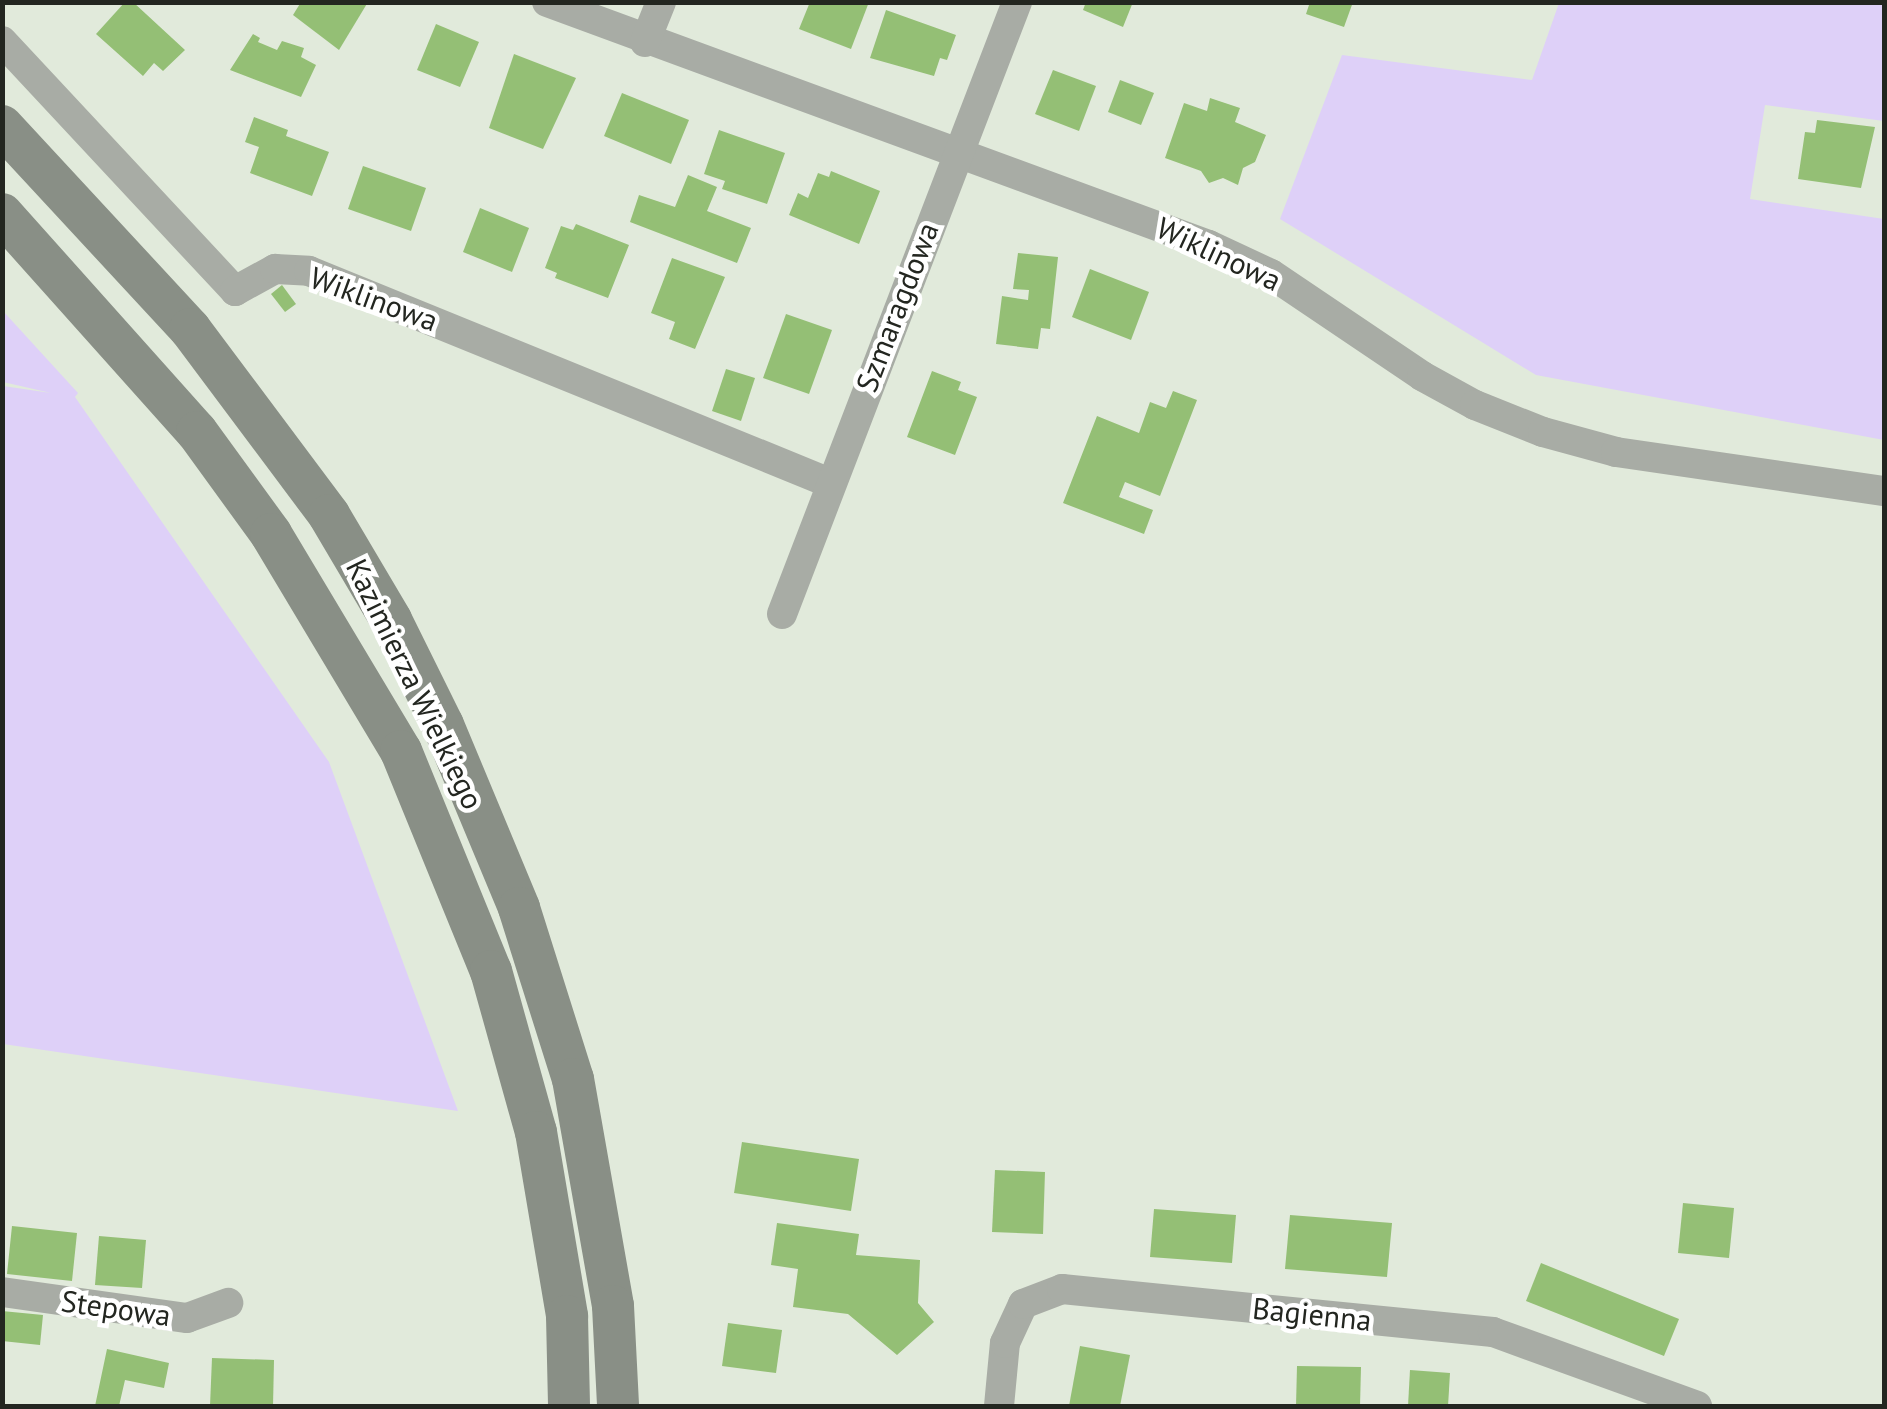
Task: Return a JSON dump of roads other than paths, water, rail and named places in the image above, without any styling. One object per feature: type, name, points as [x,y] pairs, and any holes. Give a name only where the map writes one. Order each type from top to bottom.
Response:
[{"type":"main road","name":"Kazimierza Wielkiego","points":[[2,126],[190,329],[329,514],[391,620],[443,725],[520,908],[573,1079],[613,1306],[618,1406]]},
{"type":"main road","name":"Kazimierza Wielkiego","points":[[2,214],[196,432],[271,534],[401,751],[492,970],[536,1132],[567,1316],[569,1406]]},
{"type":"street","name":"Wiklinowa","points":[[547,2],[646,42],[1164,227],[1256,267],[1422,376],[1476,405],[1544,432],[1616,452],[1884,491]]},
{"type":"street","points":[[646,42],[660,2]]},
{"type":"street","name":"Szmaragdowa","points":[[782,614],[1017,2]]},
{"type":"street","name":"Wiklinowa","points":[[2,41],[235,291],[275,269],[309,271],[830,483]]},
{"type":"street","name":"Bagienna","points":[[999,1406],[1005,1343],[1023,1304],[1062,1290],[1493,1332],[1697,1406]]},
{"type":"street","name":"Stepowa","points":[[2,1292],[187,1318],[228,1303]]}]
